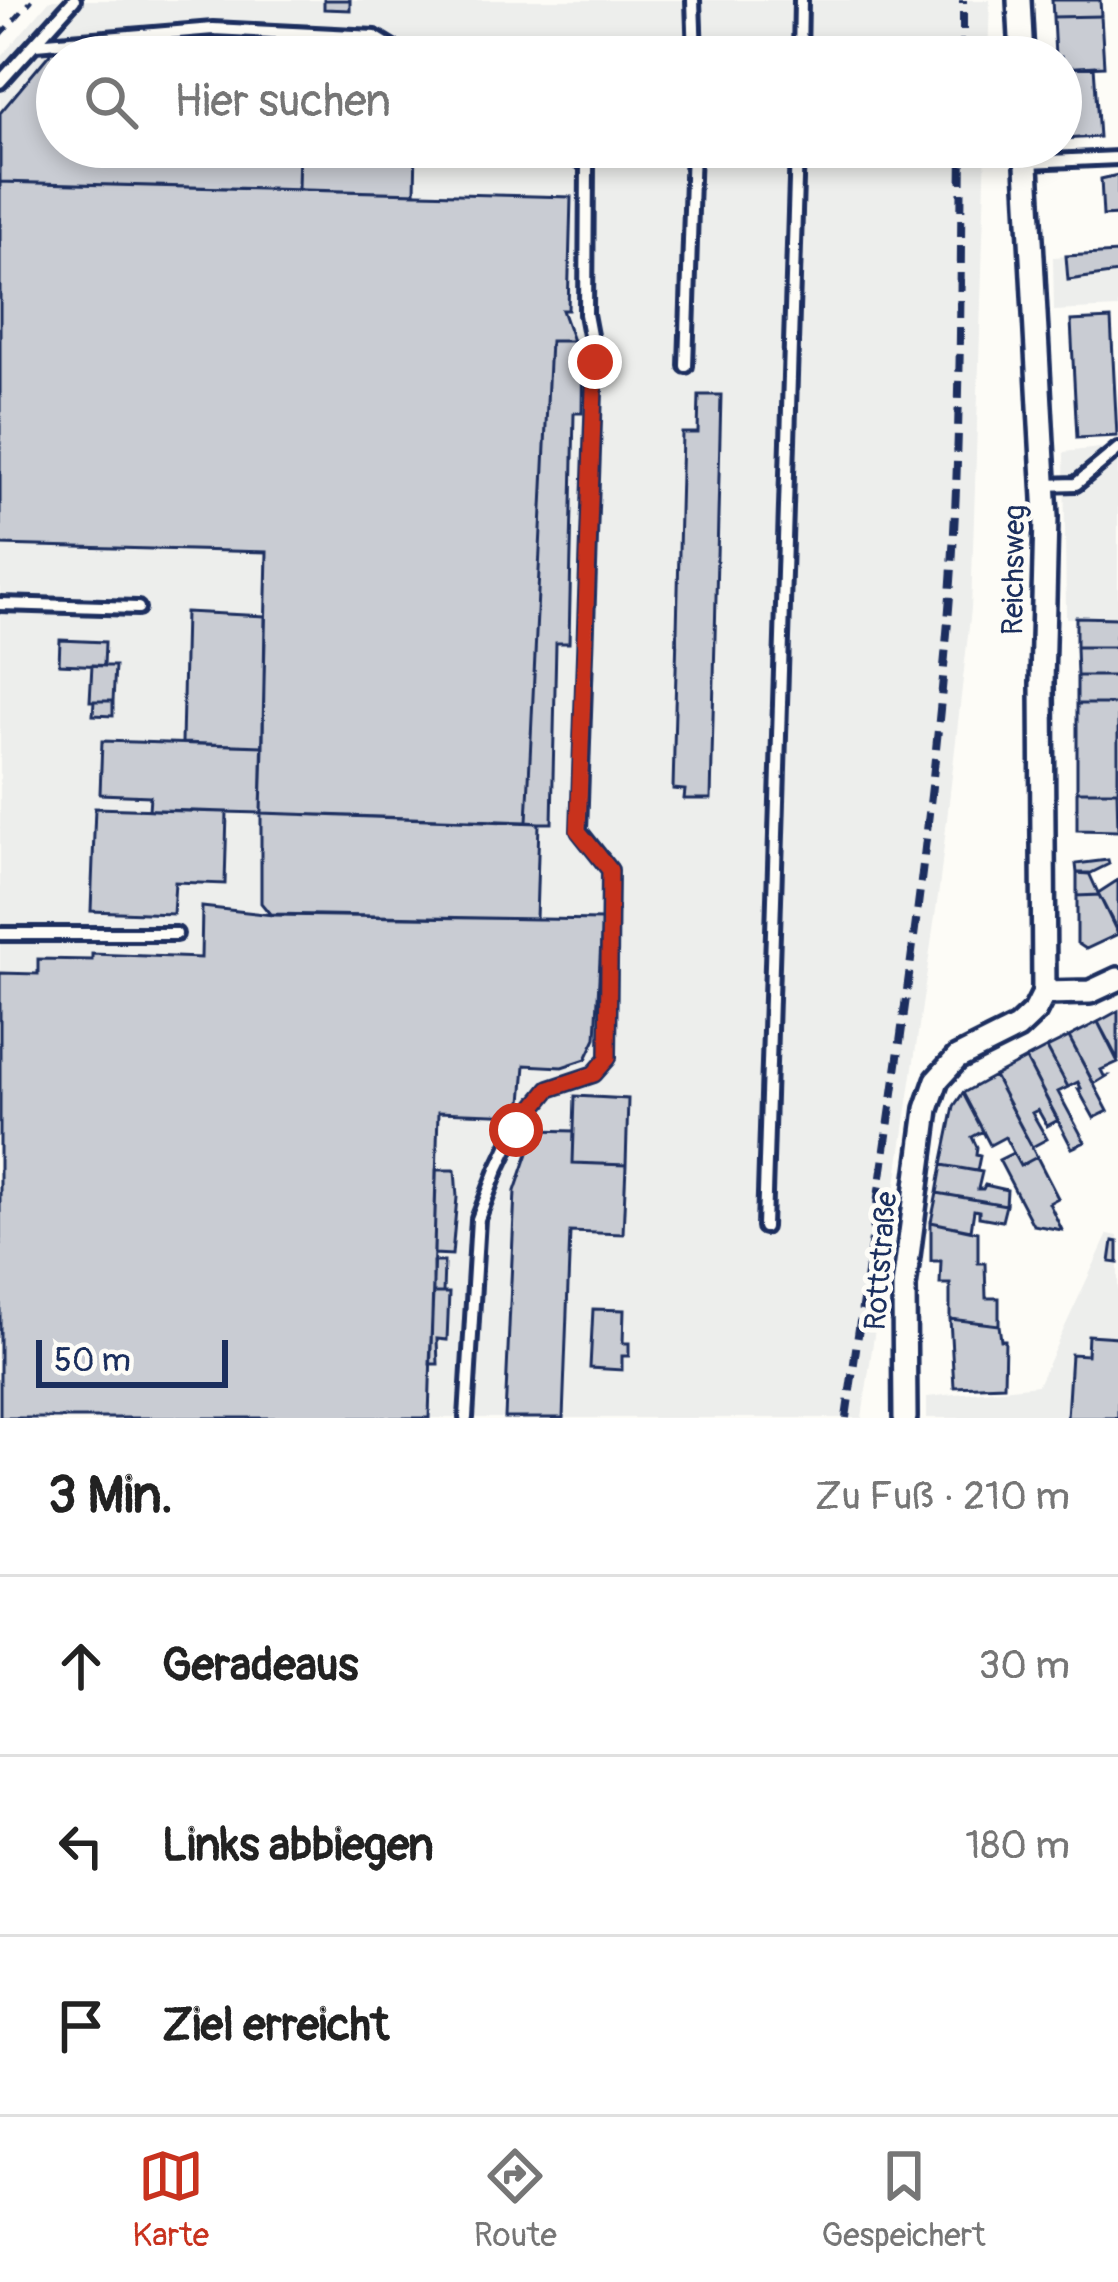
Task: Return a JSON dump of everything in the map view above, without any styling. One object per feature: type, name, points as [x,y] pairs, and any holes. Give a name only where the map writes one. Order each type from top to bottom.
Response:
[{"type":"street","points":[[1019,0],[1021,36]]},
{"type":"street","name":"Reichsweg","points":[[1028,168],[1044,484],[1044,993]]},
{"type":"street","points":[[1044,993],[1090,992],[1118,979]]},
{"type":"street","name":"Rottstraße","points":[[904,1418],[904,1287],[927,1109],[938,1080],[957,1058],[1017,1028],[1035,1011],[1044,993]]},
{"type":"lane","points":[[42,36],[74,0]]},
{"type":"lane","points":[[693,0],[694,36]]},
{"type":"lane","points":[[800,36],[801,0]]},
{"type":"lane","points":[[130,36],[213,29],[355,36]]},
{"type":"lane","points":[[0,82],[35,44]]},
{"type":"lane","points":[[1082,156],[1118,158]]},
{"type":"lane","points":[[466,1418],[478,1219],[496,1170],[516,1130],[549,1089],[594,1074],[608,1058],[610,870],[578,831],[595,362],[586,314],[586,168]]},
{"type":"lane","points":[[686,366],[692,168]]},
{"type":"lane","points":[[764,1227],[796,168]]},
{"type":"lane","points":[[1044,484],[1076,484],[1118,449]]},
{"type":"lane","points":[[0,604],[138,608]]},
{"type":"lane","points":[[0,934],[176,934]]},
{"type":"path","points":[[0,36],[32,0]]},
{"type":"shaded area","points":[[50,0],[990,0],[989,36],[36,36],[36,168],[985,168],[971,609],[939,889],[862,1418],[0,1418],[0,58]]},
{"type":"shaded area","points":[[1118,253],[1118,308],[1054,311],[1053,257]]},
{"type":"shaded area","points":[[1118,446],[1118,618],[1066,618],[1064,452]]},
{"type":"shaded area","points":[[1108,1234],[1118,1236],[1118,1418],[927,1418],[927,1397],[1038,1385]]},
{"type":"building","points":[[324,0],[350,0],[350,10],[324,9]]},
{"type":"building","points":[[1052,0],[1100,0],[1101,16],[1053,17]]},
{"type":"building","points":[[1101,16],[1104,66],[1082,67],[1082,36],[1054,36],[1053,17]]},
{"type":"building","points":[[1094,66],[1099,137],[1082,138],[1082,67]]},
{"type":"building","points":[[36,70],[36,168],[299,168],[298,190],[0,182],[0,113]]},
{"type":"building","points":[[299,168],[416,168],[415,193],[298,190]]},
{"type":"building","points":[[1118,175],[1118,215],[1103,216],[1101,179]]},
{"type":"building","points":[[0,182],[571,197],[568,310],[562,310],[573,341],[550,341],[527,822],[261,813],[267,552],[0,545]]},
{"type":"building","points":[[1118,253],[1118,273],[1068,280],[1066,256]]},
{"type":"building","points":[[1111,319],[1117,436],[1077,438],[1071,321]]},
{"type":"building","points":[[550,341],[583,341],[582,413],[574,413],[569,643],[556,643],[552,823],[539,823],[527,822]]},
{"type":"building","points":[[699,395],[721,395],[711,799],[684,799],[685,790],[673,789],[682,433],[698,433]]},
{"type":"building","points":[[185,612],[265,616],[263,746],[182,743]]},
{"type":"building","points":[[1076,617],[1118,618],[1115,647],[1076,647]]},
{"type":"building","points":[[60,640],[105,642],[104,666],[59,664]]},
{"type":"building","points":[[1076,647],[1115,647],[1118,676],[1077,676]]},
{"type":"building","points":[[92,665],[115,666],[113,701],[90,701]]},
{"type":"building","points":[[1077,676],[1118,676],[1118,704],[1077,704]]},
{"type":"building","points":[[94,701],[113,701],[113,716],[93,715]]},
{"type":"building","points":[[1077,704],[1118,704],[1118,791],[1077,791]]},
{"type":"building","points":[[102,741],[263,746],[261,813],[149,810],[150,796],[100,794]]},
{"type":"building","points":[[1077,791],[1117,791],[1118,831],[1077,830]]},
{"type":"building","points":[[95,808],[227,812],[225,884],[175,882],[173,914],[91,911]]},
{"type":"building","points":[[261,813],[539,823],[536,919],[270,914],[261,903]]},
{"type":"building","points":[[1108,860],[1109,864],[1089,874],[1077,873],[1076,864]]},
{"type":"building","points":[[1077,873],[1089,873],[1099,895],[1077,896]]},
{"type":"building","points":[[1118,880],[1118,932],[1098,893]]},
{"type":"building","points":[[1099,895],[1118,934],[1086,949],[1077,943],[1077,896]]},
{"type":"building","points":[[202,907],[273,915],[602,920],[596,1038],[586,1059],[562,1067],[525,1065],[521,1115],[438,1112],[429,1418],[0,1418],[0,973],[38,974],[38,959],[92,960],[92,954],[201,958]]},
{"type":"building","points":[[1118,1011],[1118,1060],[1098,1022]]},
{"type":"building","points":[[1098,1022],[1118,1062],[1101,1070],[1107,1076],[1094,1084],[1069,1037]]},
{"type":"building","points":[[1069,1037],[1108,1111],[1094,1118],[1078,1082],[1068,1087],[1047,1048]]},
{"type":"building","points":[[1047,1048],[1068,1087],[1058,1092],[1085,1142],[1072,1148],[1026,1059]]},
{"type":"building","points":[[1026,1059],[1058,1120],[1047,1126],[1038,1110],[1032,1113],[1047,1139],[1032,1147],[994,1076]]},
{"type":"building","points":[[994,1076],[1037,1157],[1020,1166],[1005,1137],[990,1145],[963,1093]]},
{"type":"building","points":[[963,1093],[983,1131],[972,1137],[980,1156],[977,1171],[942,1165],[954,1106]]},
{"type":"building","points":[[575,1096],[628,1099],[626,1165],[573,1163]]},
{"type":"building","points":[[536,1130],[574,1131],[573,1163],[626,1165],[623,1234],[570,1232],[563,1418],[505,1418],[515,1191]]},
{"type":"building","points":[[1013,1153],[1020,1166],[1037,1157],[1058,1198],[1049,1203],[1062,1230],[1033,1225],[999,1160]]},
{"type":"building","points":[[942,1165],[982,1172],[978,1189],[985,1185],[1007,1190],[1006,1205],[937,1193]]},
{"type":"building","points":[[436,1170],[455,1170],[452,1255],[434,1254]]},
{"type":"building","points":[[937,1193],[1006,1205],[1002,1221],[979,1217],[974,1210],[971,1230],[931,1222]]},
{"type":"building","points":[[931,1222],[978,1232],[978,1263],[985,1263],[986,1298],[999,1298],[999,1325],[950,1319],[950,1284],[940,1284],[941,1261],[931,1261]]},
{"type":"building","points":[[1113,1241],[1118,1242],[1118,1263],[1110,1262]]},
{"type":"building","points":[[433,1262],[444,1262],[443,1293],[433,1293]]},
{"type":"building","points":[[433,1293],[449,1293],[447,1340],[437,1339],[438,1364],[430,1364]]},
{"type":"building","points":[[593,1309],[624,1310],[623,1343],[629,1343],[629,1356],[622,1356],[622,1370],[590,1368]]},
{"type":"building","points":[[950,1319],[999,1325],[1001,1340],[1005,1340],[1004,1385],[954,1387]]},
{"type":"building","points":[[1088,1335],[1118,1337],[1118,1418],[1067,1418],[1071,1354],[1087,1355]]},
{"type":"railway","points":[[963,0],[963,36]]},
{"type":"railway","points":[[846,1418],[916,921],[939,721],[958,444],[962,168]]},
{"type":"route","points":[[516,1130],[549,1089],[594,1074],[608,1058],[610,870],[578,831],[595,362]]}]
